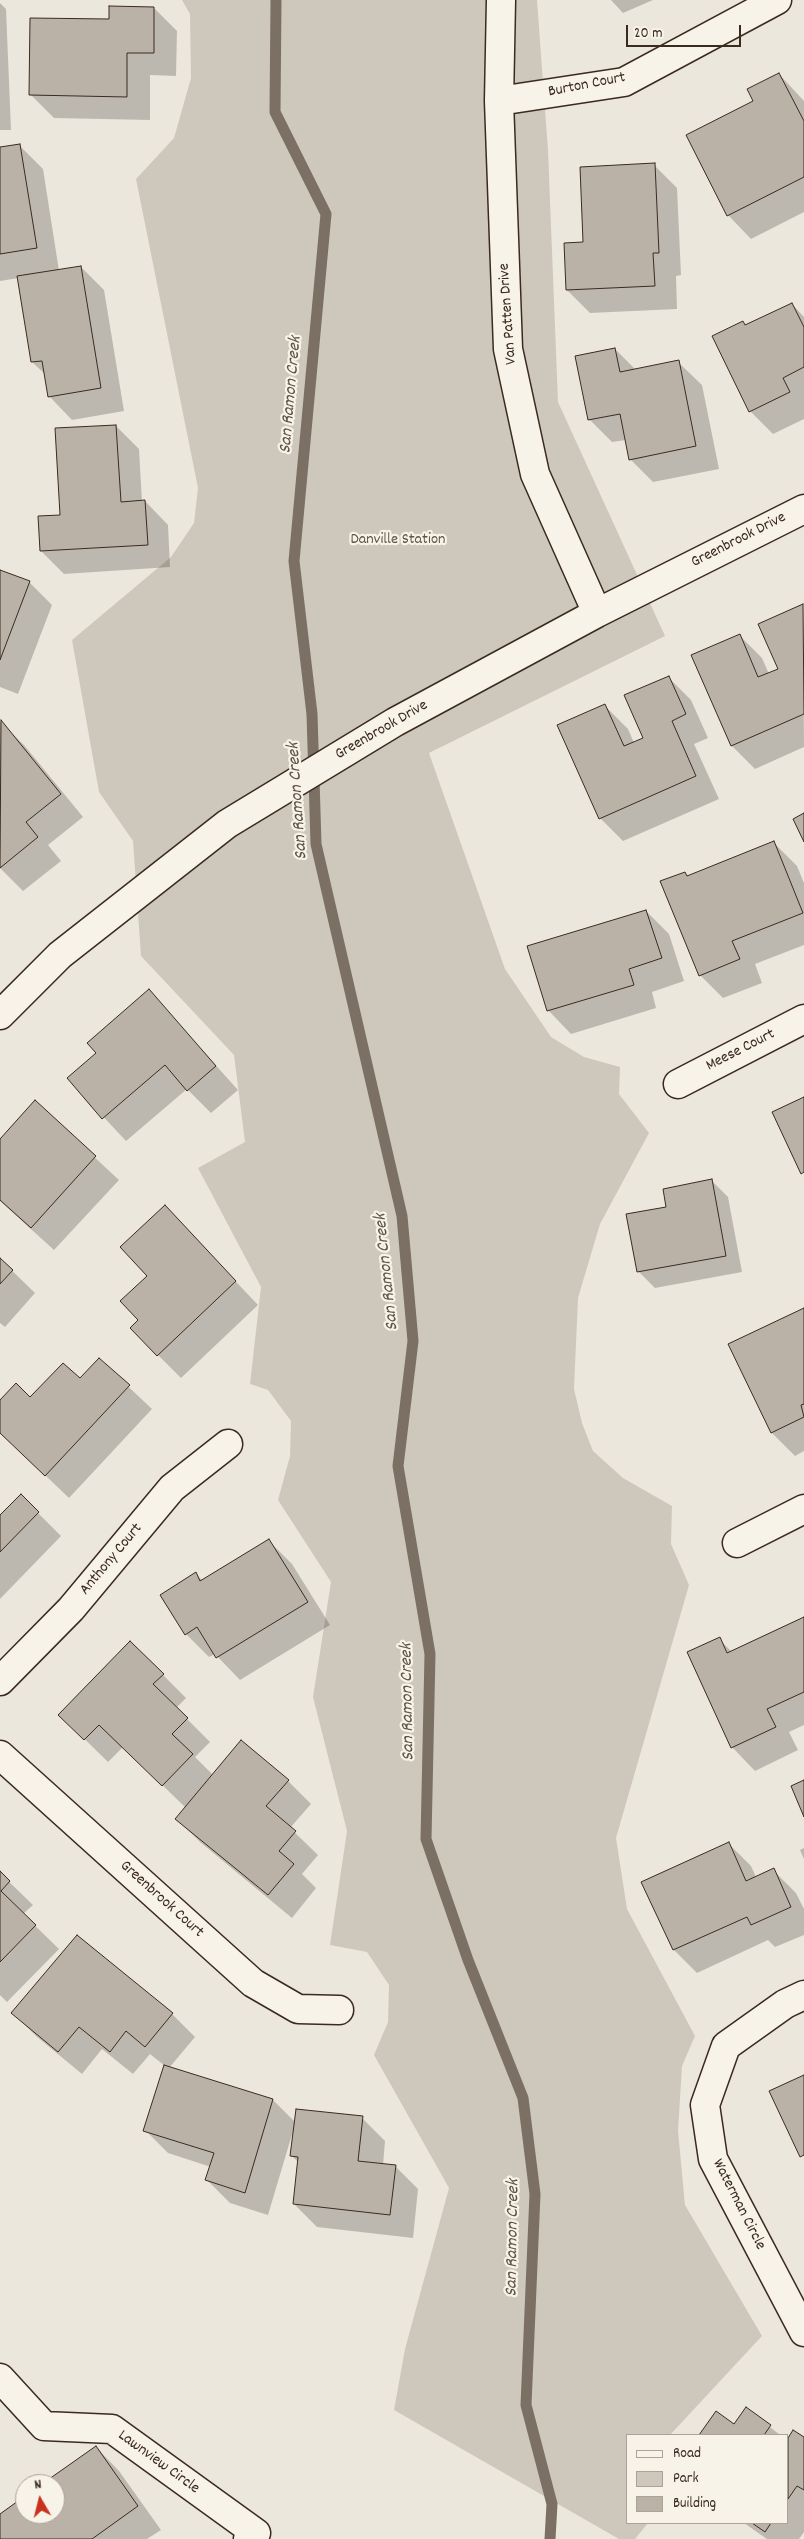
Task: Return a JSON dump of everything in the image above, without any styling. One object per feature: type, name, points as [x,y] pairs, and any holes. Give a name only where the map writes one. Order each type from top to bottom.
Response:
[{"type":"street","name":"Van Patten Drive","points":[[501,0],[499,101],[508,349],[535,474],[597,613]]},
{"type":"street","name":"Burton Court","points":[[499,101],[624,82],[777,0]]},
{"type":"street","name":"Greenbrook Drive","points":[[0,1015],[60,955],[227,824],[395,722],[597,613],[804,508]]},
{"type":"street","name":"Meese Court","points":[[678,1084],[804,1019]]},
{"type":"street","name":"Anthony Court","points":[[0,1681],[70,1609],[172,1488],[228,1444]]},
{"type":"street","points":[[737,1543],[804,1509]]},
{"type":"street","name":"Greenbrook Court","points":[[0,1755],[253,1983],[298,2009],[339,2010]]},
{"type":"street","name":"Waterman Circle","points":[[804,1994],[785,2004],[726,2046],[705,2105],[713,2159],[804,2332]]},
{"type":"street","name":"Lawnview Circle","points":[[0,2378],[44,2426],[112,2429],[256,2533],[248,2539]]},
{"type":"green space","name":"Danville Station","points":[[182,0],[537,0],[548,150],[558,402],[665,636],[429,753],[505,969],[551,1037],[584,1057],[620,1067],[619,1094],[649,1133],[600,1224],[578,1298],[574,1389],[582,1423],[593,1451],[623,1478],[672,1506],[671,1544],[689,1585],[616,1838],[627,1909],[695,2036],[682,2066],[678,2131],[685,2205],[762,2336],[671,2434],[626,2434],[626,2524],[647,2524],[635,2539],[619,2539],[394,2410],[405,2349],[449,2188],[374,2055],[388,2022],[389,1985],[367,1952],[330,1945],[347,1831],[313,1697],[331,1582],[278,1500],[290,1456],[291,1421],[268,1390],[250,1384],[261,1287],[198,1168],[245,1142],[234,1055],[141,956],[133,841],[99,792],[72,640],[171,557],[194,523],[198,488],[136,179],[174,138],[191,78],[190,14]]},
{"type":"building","points":[[109,6],[154,7],[154,53],[127,53],[127,97],[29,95],[30,18],[109,19]]},
{"type":"building","points":[[779,73],[804,121],[804,177],[727,216],[686,135],[753,101],[747,89]]},
{"type":"building","points":[[20,144],[37,248],[0,254],[0,147]]},
{"type":"building","points":[[655,163],[659,253],[653,253],[655,286],[566,290],[564,243],[583,242],[580,167]]},
{"type":"building","points":[[81,266],[101,388],[48,397],[42,361],[31,362],[17,276]]},
{"type":"building","points":[[792,303],[804,327],[804,367],[783,378],[790,392],[749,412],[712,336],[743,321],[745,325]]},
{"type":"building","points":[[615,348],[620,372],[679,360],[696,446],[629,460],[620,414],[588,420],[575,356]]},
{"type":"building","points":[[116,425],[121,502],[145,500],[148,545],[40,551],[38,516],[60,515],[55,428]]},
{"type":"building","points":[[0,570],[30,581],[0,660]]},
{"type":"building","points":[[803,604],[804,714],[731,746],[691,655],[740,634],[758,677],[778,669],[758,624]]},
{"type":"building","points":[[669,676],[686,714],[672,721],[696,776],[599,819],[557,725],[605,704],[624,746],[643,738],[624,695]]},
{"type":"building","points":[[1,720],[61,794],[26,822],[38,837],[0,868]]},
{"type":"building","points":[[804,813],[804,842],[793,819]]},
{"type":"building","points":[[774,841],[803,913],[732,941],[740,959],[699,976],[660,881],[685,872],[687,876]]},
{"type":"building","points":[[646,910],[662,958],[629,969],[634,985],[547,1011],[527,946]]},
{"type":"building","points":[[149,989],[216,1066],[187,1091],[165,1065],[102,1119],[67,1078],[96,1053],[87,1043]]},
{"type":"building","points":[[804,1097],[804,1172],[801,1174],[772,1112]]},
{"type":"building","points":[[35,1100],[96,1156],[31,1228],[0,1200],[0,1139]]},
{"type":"building","points":[[712,1179],[726,1256],[637,1272],[626,1214],[666,1207],[663,1189]]},
{"type":"building","points":[[165,1205],[236,1281],[157,1356],[130,1328],[138,1320],[120,1301],[147,1276],[120,1247]]},
{"type":"building","points":[[0,1258],[13,1270],[0,1284]]},
{"type":"building","points":[[804,1308],[804,1404],[801,1405],[804,1417],[771,1433],[728,1344]]},
{"type":"building","points":[[99,1358],[130,1385],[45,1476],[0,1433],[0,1400],[16,1383],[30,1397],[63,1363],[80,1378]]},
{"type":"building","points":[[21,1494],[39,1512],[0,1552],[0,1515]]},
{"type":"building","points":[[269,1539],[308,1602],[216,1658],[197,1627],[185,1635],[160,1595],[196,1572],[200,1581]]},
{"type":"building","points":[[804,1617],[804,1692],[767,1709],[776,1727],[731,1748],[687,1652],[720,1637],[727,1653]]},
{"type":"building","points":[[130,1641],[164,1674],[153,1684],[188,1718],[172,1734],[193,1754],[162,1786],[99,1725],[84,1740],[58,1715]]},
{"type":"building","points":[[241,1740],[289,1780],[266,1806],[296,1831],[279,1851],[294,1864],[268,1895],[175,1819]]},
{"type":"building","points":[[804,1780],[804,1817],[791,1786]]},
{"type":"building","points":[[729,1842],[746,1881],[774,1868],[791,1907],[751,1925],[747,1917],[673,1950],[641,1882]]},
{"type":"building","points":[[0,1871],[10,1881],[1,1891],[36,1925],[0,1962]]},
{"type":"building","points":[[77,1935],[173,2013],[145,2047],[126,2031],[110,2052],[79,2027],[58,2052],[11,2013]]},
{"type":"building","points":[[164,2065],[273,2099],[245,2193],[205,2180],[214,2153],[143,2131]]},
{"type":"building","points":[[804,2075],[804,2155],[800,2157],[769,2091]]},
{"type":"building","points":[[296,2109],[363,2116],[358,2161],[396,2165],[390,2215],[293,2204],[298,2157],[290,2156]]},
{"type":"building","points":[[746,2407],[771,2425],[765,2434],[700,2434],[716,2411],[734,2424]]},
{"type":"building","points":[[793,2430],[804,2437],[804,2490],[797,2486],[789,2498],[789,2436]]},
{"type":"building","points":[[96,2446],[138,2506],[92,2539],[0,2539],[0,2514],[15,2503],[15,2524],[65,2524],[65,2474],[56,2474]]},
{"type":"building","points":[[753,2524],[770,2524],[765,2532]]},
{"type":"waterway","name":"San Ramon Creek","points":[[276,0],[275,112],[326,214],[294,561],[312,714],[316,844],[402,1216],[413,1341],[398,1466],[430,1654],[426,1839],[468,1960],[523,2098],[535,2194],[526,2405],[552,2504],[550,2539]]}]
